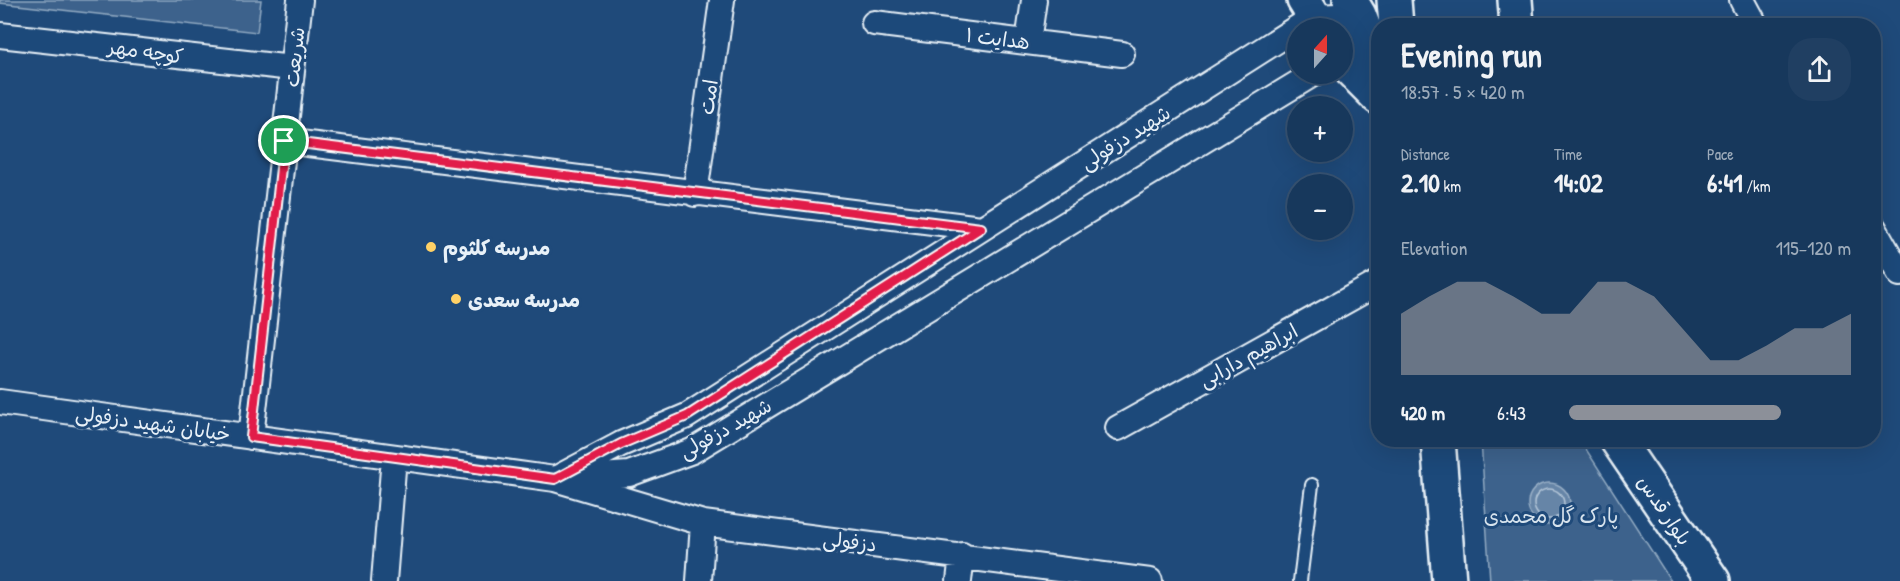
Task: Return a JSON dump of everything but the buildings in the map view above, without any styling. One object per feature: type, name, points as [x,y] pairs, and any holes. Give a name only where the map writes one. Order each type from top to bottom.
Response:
[{"type":"main road","points":[[1394,0],[1395,18]]},
{"type":"main road","points":[[1515,0],[1516,18]]},
{"type":"main road","points":[[1354,7],[1371,47]]},
{"type":"main road","points":[[1353,72],[1371,90]]},
{"type":"main road","points":[[1439,447],[1449,581]]},
{"type":"main road","name":"بلوار قدس","points":[[1622,447],[1713,581]]},
{"type":"street","name":"شریعت","points":[[251,437],[300,0]]},
{"type":"street","name":"امت","points":[[694,194],[722,0]]},
{"type":"street","points":[[1028,42],[1034,0]]},
{"type":"street","points":[[1742,0],[1752,18]]},
{"type":"street","name":"شهید دزفولی","points":[[555,479],[621,444],[687,416],[1313,15],[1354,7]]},
{"type":"street","name":"هدایت ۱","points":[[874,23],[1122,54]]},
{"type":"street","name":"کوچه مهر","points":[[0,35],[292,68]]},
{"type":"street","name":"شهید دزفولی","points":[[555,479],[629,474],[692,451],[1297,84]]},
{"type":"street","points":[[284,141],[694,194],[981,228]]},
{"type":"street","points":[[1881,240],[1900,273]]},
{"type":"street","name":"ابراهیم دارابی","points":[[1118,428],[1371,287]]},
{"type":"street","name":"خیابان شهید دزفولی","points":[[0,402],[555,479]]},
{"type":"street","points":[[384,581],[394,457]]},
{"type":"street","name":"دزفولی","points":[[555,479],[704,523],[1150,581]]},
{"type":"street","points":[[699,581],[704,523]]},
{"type":"street","points":[[960,581],[962,555]]},
{"type":"lane","points":[[1300,581],[1312,485]]},
{"type":"green space","points":[[0,0],[261,0],[257,32],[0,3]]},
{"type":"green space","name":"پارک گل محمدی","points":[[1481,447],[1585,447],[1671,581],[1490,581]]},
{"type":"water","points":[[1549,483],[1557,484],[1564,489],[1569,496],[1569,512],[1564,519],[1557,524],[1549,525],[1541,524],[1534,519],[1529,512],[1528,504],[1529,496],[1534,489],[1541,484]]},
{"type":"place","name":"مدرسه کلثوم","points":[[431,247]]},
{"type":"place","name":"مدرسه سعدی","points":[[456,299]]},
{"type":"route","points":[[284,141],[694,194],[981,228],[687,416],[621,444],[555,479],[251,437],[284,141]]}]
